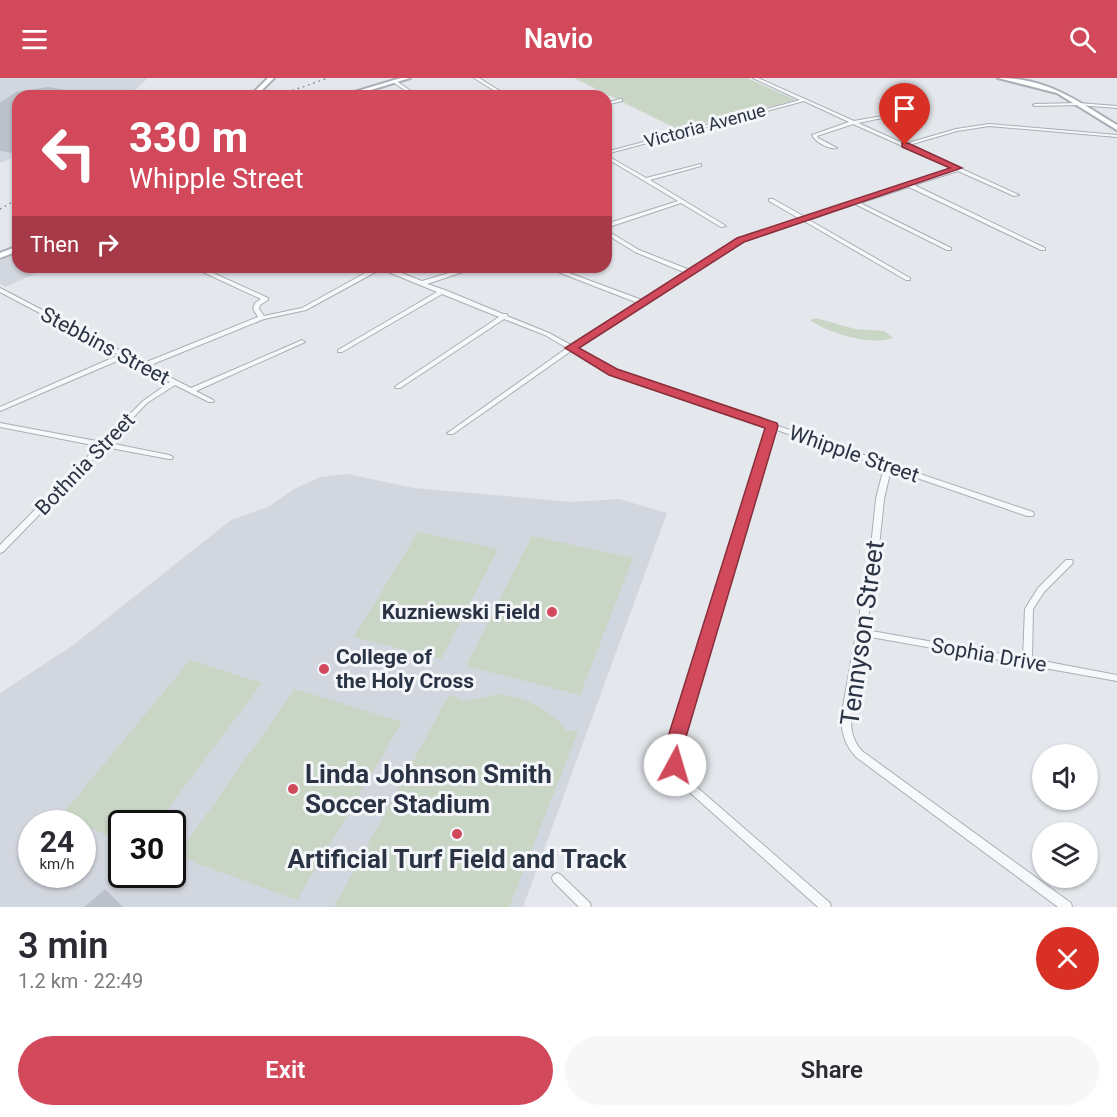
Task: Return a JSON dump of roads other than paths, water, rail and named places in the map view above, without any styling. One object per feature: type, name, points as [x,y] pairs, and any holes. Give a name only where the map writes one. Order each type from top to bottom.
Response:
[{"type":"street","points":[[259,90],[271,78]]},
{"type":"street","points":[[364,90],[406,78]]},
{"type":"street","points":[[476,78],[496,90]]},
{"type":"street","points":[[756,78],[1016,195]]},
{"type":"street","points":[[1001,78],[1015,79],[1060,93],[1117,128]]},
{"type":"street","points":[[394,81],[407,90]]},
{"type":"street","points":[[612,102],[620,100]]},
{"type":"street","name":"Victoria Avenue","points":[[612,152],[804,100]]},
{"type":"street","points":[[1035,105],[1078,104],[1117,107]]},
{"type":"street","points":[[835,148],[816,139],[814,135],[880,117]]},
{"type":"street","points":[[905,145],[956,130],[989,125],[1117,136]]},
{"type":"street","points":[[612,158],[680,202],[723,226]]},
{"type":"street","points":[[645,180],[699,165]]},
{"type":"street","points":[[452,433],[571,348],[741,240],[958,168]]},
{"type":"street","points":[[908,184],[1043,249]]},
{"type":"street","points":[[771,200],[908,279]]},
{"type":"street","points":[[612,224],[680,202]]},
{"type":"street","points":[[855,202],[949,249]]},
{"type":"street","points":[[612,236],[637,251],[689,272]]},
{"type":"street","points":[[208,273],[266,299],[257,304],[256,309],[262,318]]},
{"type":"street","points":[[144,365],[262,318],[304,309],[369,273]]},
{"type":"street","name":"Whipple Street","points":[[396,273],[506,315],[547,334],[613,372],[1030,514]]},
{"type":"street","points":[[423,283],[456,273]]},
{"type":"street","points":[[564,273],[642,302]]},
{"type":"street","name":"Stebbins Street","points":[[0,290],[211,401]]},
{"type":"street","points":[[340,351],[443,291]]},
{"type":"street","points":[[398,387],[506,315]]},
{"type":"street","points":[[192,390],[302,342]]},
{"type":"street","points":[[0,409],[122,356]]},
{"type":"street","name":"Bothnia Street","points":[[0,550],[146,402],[174,382]]},
{"type":"street","points":[[0,424],[170,457]]},
{"type":"street","points":[[772,426],[677,737],[674,753],[675,765],[689,786],[826,907]]},
{"type":"street","name":"Tennyson Street","points":[[888,467],[880,499],[846,718],[846,736],[850,745],[1067,907]]},
{"type":"street","points":[[1027,662],[1029,609],[1041,590],[1069,562]]},
{"type":"street","name":"Sophia Drive","points":[[860,632],[1117,678]]},
{"type":"street","points":[[557,878],[586,907]]},
{"type":"railway","points":[[294,90],[328,78]]},
{"type":"railway","points":[[0,209],[12,202]]},
{"type":"place","name":"Kuzniewski Field","points":[[552,612]]},
{"type":"place","name":"College of the Holy Cross","points":[[324,669]]},
{"type":"place","name":"Linda Johnson Smith Soccer Stadium","points":[[293,789]]},
{"type":"place","name":"Artificial Turf Field and Track","points":[[457,834]]}]
